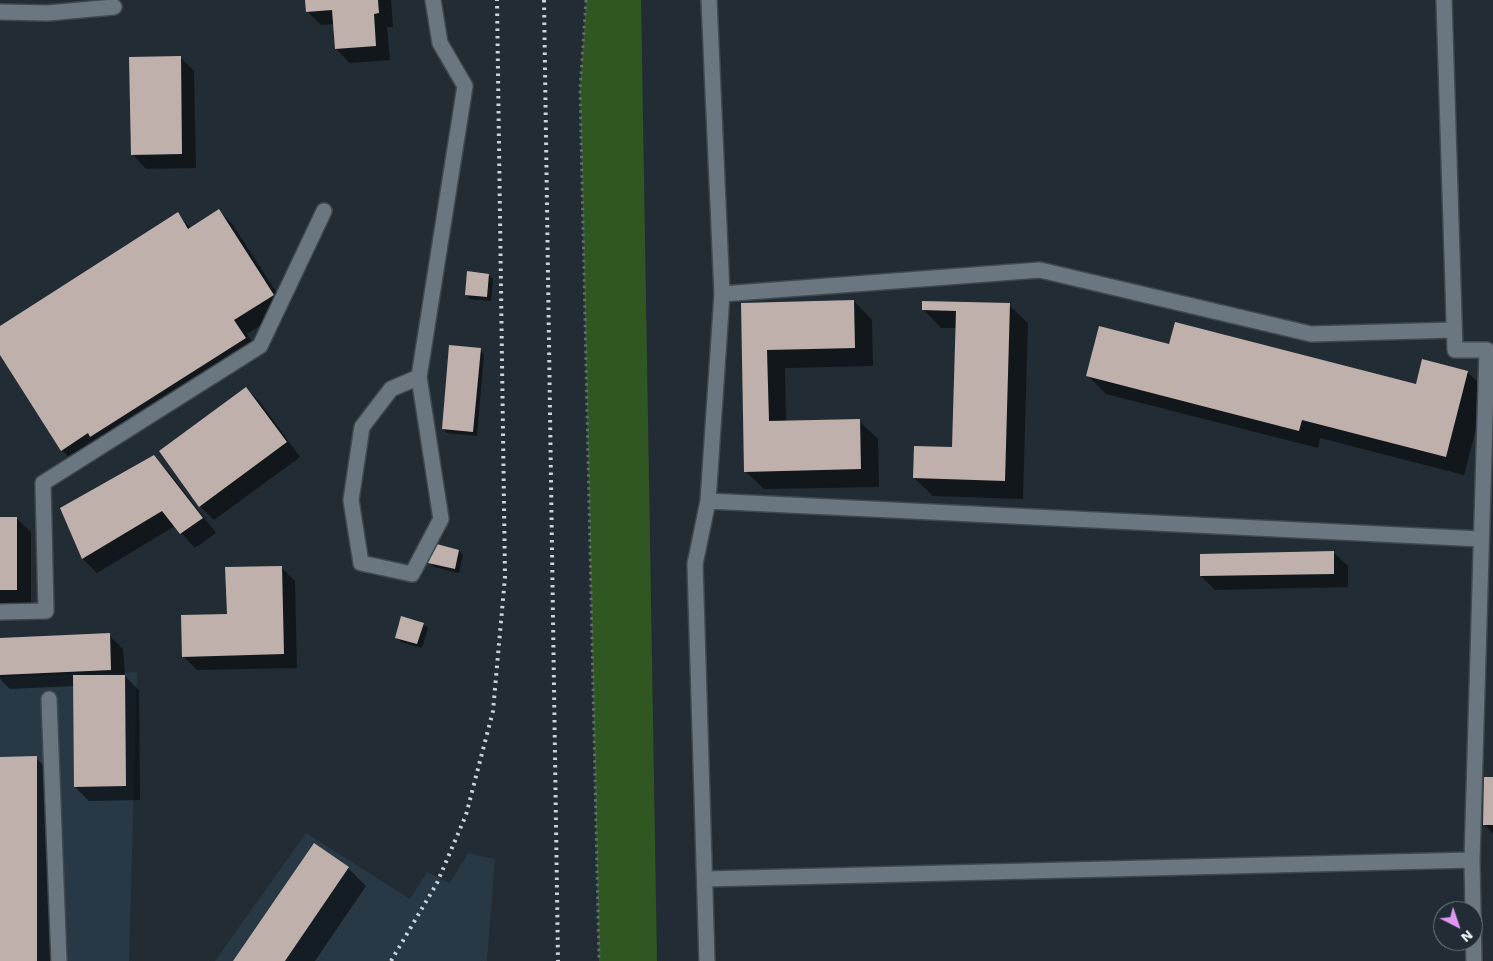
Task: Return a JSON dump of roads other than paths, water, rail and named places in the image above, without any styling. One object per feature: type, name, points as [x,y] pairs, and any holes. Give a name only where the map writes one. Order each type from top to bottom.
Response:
[{"type":"lane","points":[[419,377],[391,390],[362,427],[351,500],[361,563],[412,574],[441,519],[419,377],[465,86],[440,42],[433,0]]},
{"type":"lane","points":[[707,961],[695,564],[708,501],[722,294],[709,0]]},
{"type":"lane","points":[[1444,0],[1455,350],[1487,350],[1472,860],[1474,961]]},
{"type":"lane","points":[[0,12],[48,12],[114,7]]},
{"type":"lane","points":[[0,612],[46,611],[42,482],[260,346],[324,211]]},
{"type":"lane","points":[[722,294],[1040,270],[1311,334],[1454,330]]},
{"type":"lane","points":[[708,501],[1481,539]]},
{"type":"lane","points":[[49,699],[59,961]]},
{"type":"lane","points":[[705,879],[1472,860]]},
{"type":"railway","points":[[391,961],[437,883],[466,815],[493,711],[505,577],[497,0]]},
{"type":"railway","points":[[544,0],[558,961]]}]
